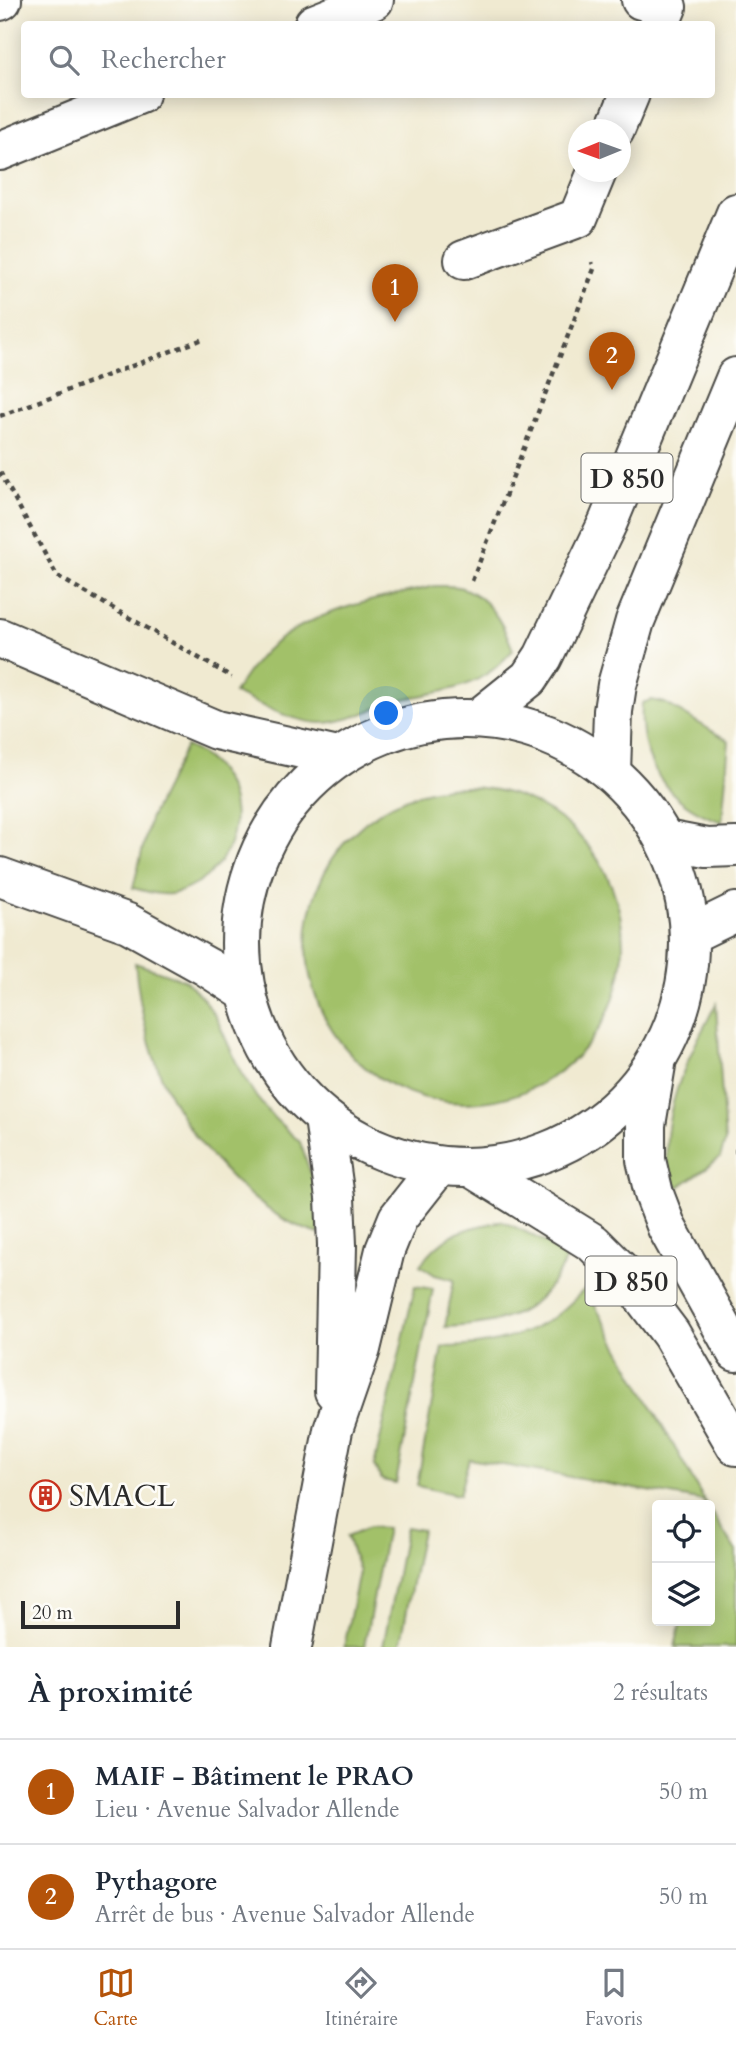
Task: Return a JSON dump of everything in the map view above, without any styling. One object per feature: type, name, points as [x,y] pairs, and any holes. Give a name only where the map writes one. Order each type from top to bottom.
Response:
[{"type":"main road","points":[[322,21],[374,0]]},
{"type":"main road","points":[[641,0],[667,7],[661,21]]},
{"type":"main road","points":[[0,151],[130,98]]},
{"type":"main road","points":[[620,119],[628,98]]},
{"type":"main road","points":[[464,260],[578,218],[593,182]]},
{"type":"main road","name":"D 850","points":[[479,718],[529,678],[543,657],[608,522],[736,213]]},
{"type":"main road","name":"D 850","points":[[611,773],[613,711],[617,685],[635,621],[736,377]]},
{"type":"main road","points":[[0,638],[216,730],[338,757]]},
{"type":"main road","points":[[479,718],[536,729],[563,741],[588,755],[611,773],[641,804],[664,840],[677,870],[686,902],[689,935],[686,978],[676,1020],[657,1059],[627,1098],[579,1137],[545,1153],[521,1160],[456,1167],[414,1162],[344,1133],[324,1118],[296,1090],[267,1049],[255,1021],[242,960],[242,926],[256,861],[289,803],[312,779],[338,757],[370,739],[405,726],[442,719],[479,718]]},
{"type":"main road","points":[[664,840],[707,848],[736,847]]},
{"type":"main road","points":[[0,877],[128,923],[207,967],[247,993]]},
{"type":"main road","points":[[689,935],[736,912]]},
{"type":"main road","name":"D 850","points":[[657,1059],[646,1125],[646,1160],[654,1194],[667,1228],[736,1352]]},
{"type":"main road","points":[[324,1118],[335,1198],[337,1245],[333,1430]]},
{"type":"main road","points":[[292,1647],[333,1430],[361,1349],[390,1239],[398,1218],[456,1167]]},
{"type":"main road","name":"D 850","points":[[456,1167],[593,1243],[631,1280],[671,1334],[736,1446]]},
{"type":"path","points":[[472,581],[594,269],[578,218]]},
{"type":"path","points":[[0,416],[203,339]]},
{"type":"path","points":[[0,472],[57,576],[232,677]]},
{"type":"green space","points":[[435,586],[459,587],[480,598],[500,622],[513,650],[493,670],[475,681],[393,702],[348,718],[321,723],[288,716],[234,693],[251,668],[271,646],[308,622],[349,607]]},
{"type":"green space","points":[[651,700],[665,703],[729,741],[722,822],[685,804],[660,778],[645,744],[642,724],[642,703]]},
{"type":"green space","points":[[186,746],[206,758],[221,773],[230,792],[234,812],[233,832],[227,852],[214,869],[196,884],[181,891],[162,894],[133,888],[150,819]]},
{"type":"green space","points":[[465,787],[496,790],[525,799],[553,814],[577,833],[596,857],[611,885],[620,914],[623,945],[620,976],[611,1005],[596,1033],[577,1057],[553,1076],[525,1091],[496,1100],[465,1103],[434,1100],[405,1091],[377,1076],[353,1057],[334,1033],[319,1005],[310,976],[307,945],[310,914],[319,885],[334,857],[353,833],[377,814],[405,799],[434,790]]},
{"type":"green space","points":[[135,963],[185,980],[202,997],[216,1017],[241,1073],[257,1098],[300,1142],[319,1198],[319,1234],[273,1213],[253,1198],[211,1156],[192,1132],[176,1107],[153,1055],[139,996]]},
{"type":"green space","points":[[716,1004],[725,1142],[720,1158],[679,1187],[671,1183],[667,1160],[670,1113],[685,1068]]},
{"type":"green space","points":[[502,1221],[567,1256],[557,1276],[546,1291],[519,1313],[486,1323],[445,1327],[454,1280],[435,1275],[420,1265],[439,1245],[456,1233]]},
{"type":"green space","points":[[594,1279],[605,1290],[593,1302],[704,1500],[469,1459],[459,1495],[417,1486],[442,1347],[512,1337],[539,1326],[568,1305]]},
{"type":"green space","points":[[415,1286],[433,1289],[396,1483],[382,1480],[374,1466]]},
{"type":"green space","points":[[715,1518],[736,1551],[736,1647],[675,1647],[680,1626],[715,1626]]},
{"type":"green space","points":[[369,1527],[387,1528],[364,1647],[344,1647],[359,1572],[347,1536]]},
{"type":"green space","points":[[406,1527],[422,1530],[400,1647],[383,1647]]},
{"type":"place","name":"MAIF - Bâtiment le PRAO","points":[[395,322]]},
{"type":"place","name":"Pythagore","points":[[612,390]]},
{"type":"place","name":"SMACL","points":[[46,1496]]}]
